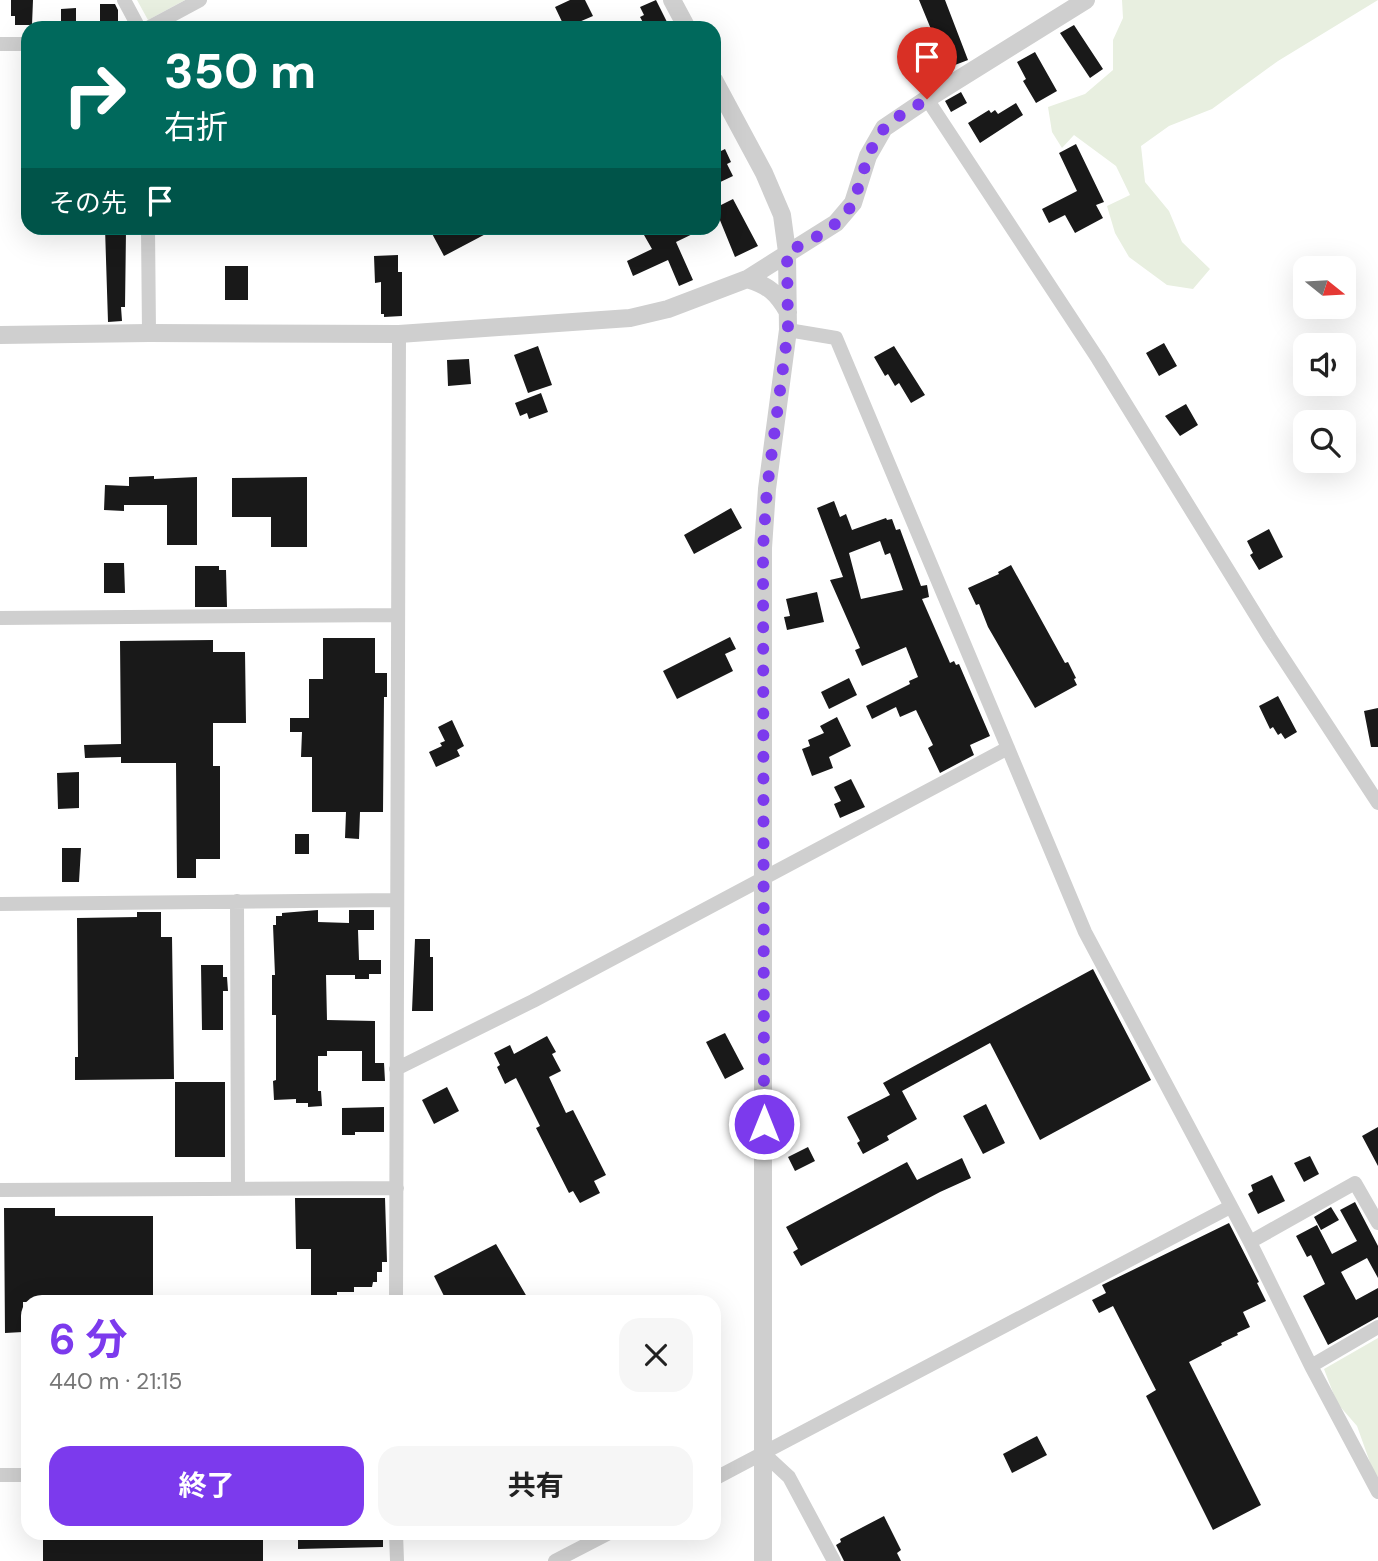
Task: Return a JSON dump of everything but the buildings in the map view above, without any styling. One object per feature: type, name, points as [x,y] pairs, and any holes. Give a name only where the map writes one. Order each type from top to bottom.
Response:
[{"type":"street","points":[[124,0],[135,21]]},
{"type":"street","points":[[161,21],[200,0]]},
{"type":"street","points":[[672,0],[683,21]]},
{"type":"street","points":[[0,335],[399,334],[630,318],[668,309],[747,279],[836,223],[853,203],[868,156],[884,128],[1086,0]]},
{"type":"street","points":[[0,44],[21,44]]},
{"type":"street","points":[[721,93],[764,173],[782,215],[787,252],[789,322],[767,489],[763,548],[763,1561]]},
{"type":"street","points":[[927,99],[1098,359],[1270,638],[1378,803]]},
{"type":"street","points":[[148,235],[149,333]]},
{"type":"street","points":[[747,279],[765,285],[779,297],[789,322],[836,338],[1085,932],[1250,1242],[1311,1366],[1378,1492]]},
{"type":"street","points":[[396,1295],[399,334]]},
{"type":"street","points":[[0,618],[398,615]]},
{"type":"street","points":[[396,1069],[533,1001],[1008,748]]},
{"type":"street","points":[[0,904],[397,900]]},
{"type":"street","points":[[237,901],[238,1188]]},
{"type":"street","points":[[1250,1242],[1355,1183],[1378,1223]]},
{"type":"street","points":[[0,1190],[397,1188]]},
{"type":"street","points":[[721,1475],[1230,1207]]},
{"type":"street","points":[[1311,1366],[1378,1327]]},
{"type":"street","points":[[763,1453],[789,1477],[834,1561]]},
{"type":"street","points":[[0,1475],[21,1475]]},
{"type":"street","points":[[396,1540],[397,1561]]},
{"type":"street","points":[[555,1561],[596,1540]]},
{"type":"green space","points":[[137,0],[185,0],[148,20]]},
{"type":"green space","points":[[1122,0],[1378,0],[1278,61],[1212,109],[1169,126],[1141,146],[1145,182],[1169,211],[1182,242],[1210,269],[1193,289],[1167,285],[1129,257],[1115,233],[1107,206],[1130,195],[1116,166],[1074,135],[1062,148],[1052,132],[1048,107],[1085,94],[1113,70],[1113,40],[1123,18]]},
{"type":"green space","points":[[1378,1338],[1378,1477],[1372,1468],[1357,1426],[1337,1403],[1324,1369]]},
{"type":"route","points":[[764,1124],[763,548],[767,489],[788,330],[787,252],[812,240],[836,223],[853,203],[868,156],[884,128],[927,99]]}]
